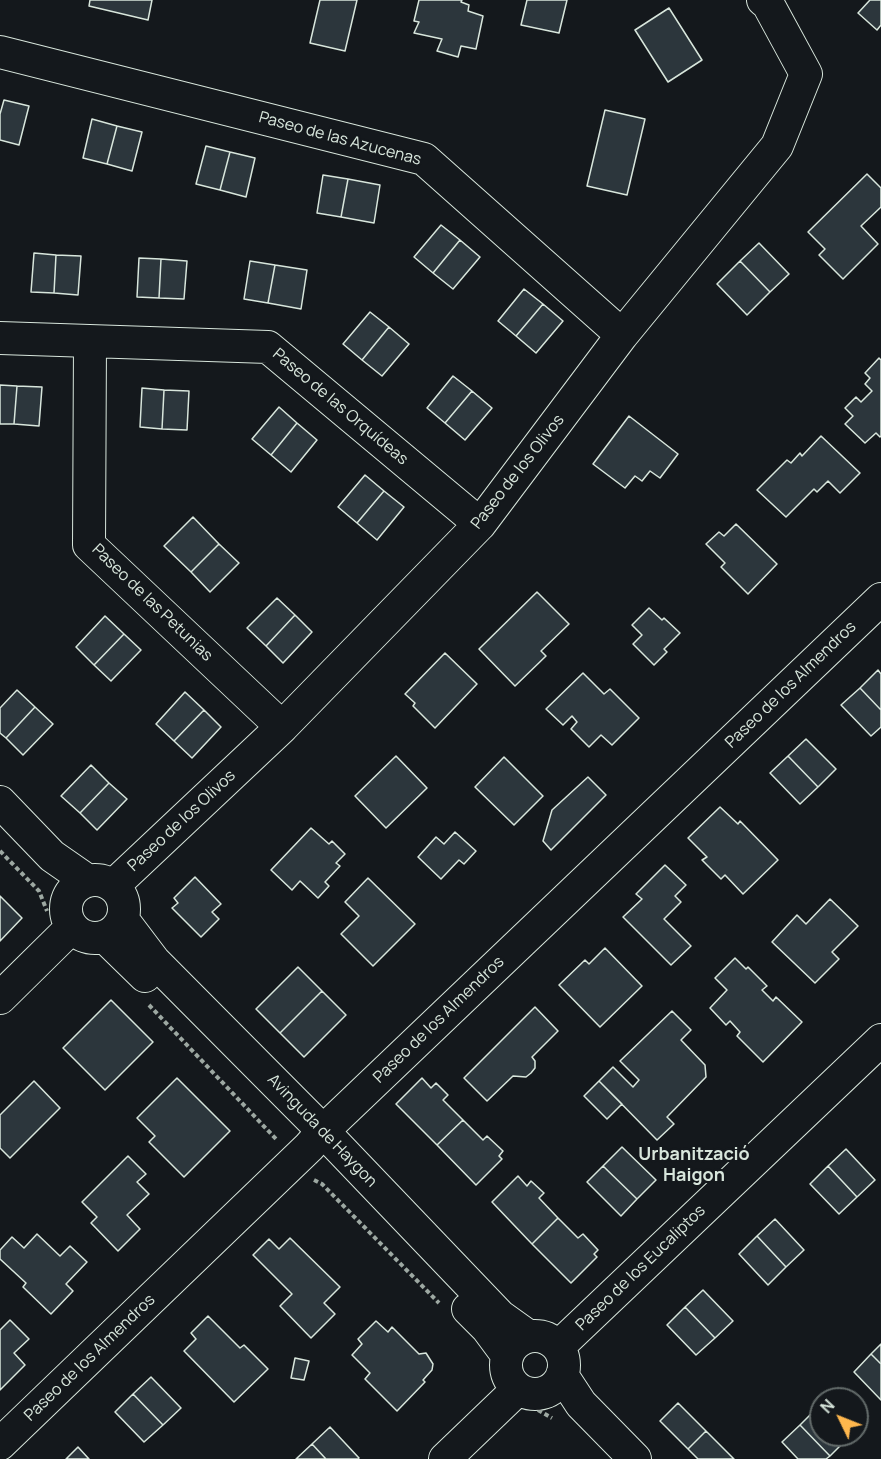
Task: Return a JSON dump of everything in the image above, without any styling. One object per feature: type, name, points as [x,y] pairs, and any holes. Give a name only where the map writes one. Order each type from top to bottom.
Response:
[{"type":"street","name":"Paseo de los Olivos","points":[[0,998],[85,898],[282,727],[480,524],[622,335],[777,146],[806,74],[768,4],[763,0]]},
{"type":"street","name":"Paseo de las Azucenas","points":[[0,52],[424,159],[622,335]]},
{"type":"street","name":"Paseo de las Orquídeas","points":[[0,338],[268,347],[480,524]]},
{"type":"street","name":"Paseo de las Petunias","points":[[90,342],[89,545],[282,727]]},
{"type":"street","name":"Paseo de los Almendros","points":[[0,1444],[881,599]]},
{"type":"street","points":[[0,802],[52,856],[85,898],[79,933],[93,939],[114,929],[125,909],[122,897],[85,898],[41,867],[0,824]]},
{"type":"street","name":"Avinguda de Haygon","points":[[114,929],[154,961],[316,1139],[500,1316],[518,1346],[537,1335],[553,1341],[546,1376]]},
{"type":"street","name":"Paseo de los Eucaliptos","points":[[444,1459],[546,1376],[881,1040]]},
{"type":"street","points":[[518,1346],[506,1363],[509,1378],[546,1376],[581,1404],[635,1459]]},
{"type":"street","points":[[546,1376],[570,1413],[613,1459]]},
{"type":"building","points":[[90,0],[152,0],[148,20],[89,6]]},
{"type":"building","points":[[320,0],[357,0],[345,51],[310,43]]},
{"type":"building","points":[[419,0],[462,0],[461,2],[469,5],[468,11],[483,16],[476,49],[461,46],[458,57],[437,51],[442,39],[414,33],[419,22],[414,21]]},
{"type":"building","points":[[527,0],[567,0],[559,33],[521,25]]},
{"type":"building","points":[[870,0],[881,0],[881,25],[877,30],[858,13]]},
{"type":"building","points":[[669,8],[702,60],[668,82],[635,30]]},
{"type":"building","points":[[4,100],[29,106],[19,145],[0,140],[0,114]]},
{"type":"building","points":[[605,110],[645,119],[627,195],[587,186]]},
{"type":"building","points":[[92,119],[117,126],[107,164],[83,158]]},
{"type":"building","points":[[117,126],[142,132],[132,171],[107,164]]},
{"type":"building","points":[[206,146],[230,152],[220,190],[196,184]]},
{"type":"building","points":[[230,152],[255,158],[246,197],[220,190]]},
{"type":"building","points":[[867,174],[881,188],[881,207],[861,226],[878,244],[843,279],[819,255],[825,249],[808,232]]},
{"type":"building","points":[[323,175],[348,179],[341,217],[317,213]]},
{"type":"building","points":[[348,179],[380,185],[374,223],[341,217]]},
{"type":"building","points":[[441,225],[460,240],[433,273],[414,257]]},
{"type":"building","points":[[460,240],[480,257],[453,289],[433,273]]},
{"type":"building","points":[[759,243],[789,274],[770,292],[740,261]]},
{"type":"building","points":[[34,253],[56,255],[54,293],[31,292]]},
{"type":"building","points":[[56,255],[81,256],[78,295],[54,293]]},
{"type":"building","points":[[139,258],[161,259],[159,298],[137,297]]},
{"type":"building","points":[[161,259],[187,261],[184,299],[159,298]]},
{"type":"building","points":[[250,261],[275,265],[268,303],[244,299]]},
{"type":"building","points":[[740,261],[770,292],[747,315],[717,284]]},
{"type":"building","points":[[275,265],[307,270],[301,309],[268,303]]},
{"type":"building","points":[[524,289],[543,304],[516,336],[498,321]]},
{"type":"building","points":[[543,304],[563,321],[536,353],[516,336]]},
{"type":"building","points":[[370,312],[389,327],[362,360],[343,344]]},
{"type":"building","points":[[389,327],[409,344],[382,376],[362,360]]},
{"type":"building","points":[[879,358],[881,360],[881,436],[876,433],[865,443],[845,424],[853,416],[845,408],[856,397],[861,402],[872,391],[865,384],[870,378],[865,373]]},
{"type":"building","points":[[453,376],[472,391],[445,423],[427,408]]},
{"type":"building","points":[[0,385],[17,386],[14,424],[0,424]]},
{"type":"building","points":[[17,386],[42,387],[39,426],[14,424]]},
{"type":"building","points":[[142,388],[164,390],[162,429],[140,427]]},
{"type":"building","points":[[164,390],[189,391],[187,430],[162,429]]},
{"type":"building","points":[[472,391],[492,408],[465,440],[445,423]]},
{"type":"building","points":[[279,407],[297,423],[271,455],[252,439]]},
{"type":"building","points":[[629,416],[678,454],[660,478],[650,471],[642,481],[635,476],[625,488],[593,464]]},
{"type":"building","points":[[297,423],[317,440],[291,472],[271,455]]},
{"type":"building","points":[[821,436],[860,473],[840,493],[828,481],[817,492],[814,489],[786,517],[757,490],[787,460],[791,463],[800,453],[802,456]]},
{"type":"building","points":[[365,475],[384,491],[357,523],[338,507]]},
{"type":"building","points":[[384,491],[404,507],[377,540],[357,523]]},
{"type":"building","points":[[193,517],[219,544],[191,572],[164,546]]},
{"type":"building","points":[[736,524],[777,564],[748,594],[721,567],[725,563],[706,544],[719,532],[724,536]]},
{"type":"building","points":[[219,544],[239,563],[210,592],[191,572]]},
{"type":"building","points":[[537,592],[569,624],[541,651],[546,656],[515,686],[479,649]]},
{"type":"building","points":[[277,598],[295,615],[266,646],[247,628]]},
{"type":"building","points":[[649,608],[680,633],[664,649],[667,652],[654,665],[633,644],[642,635],[632,625]]},
{"type":"building","points":[[295,615],[312,632],[283,663],[266,646]]},
{"type":"building","points":[[105,616],[124,634],[94,665],[76,647]]},
{"type":"building","points":[[124,634],[141,650],[111,681],[94,665]]},
{"type":"building","points":[[445,653],[477,684],[435,728],[413,706],[415,703],[405,694]]},
{"type":"building","points":[[878,670],[881,674],[881,710],[860,688]]},
{"type":"building","points":[[583,673],[604,694],[610,689],[639,718],[612,745],[601,735],[589,747],[571,729],[577,722],[572,716],[563,725],[546,709]]},
{"type":"building","points":[[860,688],[881,710],[881,727],[871,736],[841,705]]},
{"type":"building","points":[[17,690],[35,707],[6,738],[0,733],[0,708]]},
{"type":"building","points":[[185,692],[204,710],[174,741],[156,724]]},
{"type":"building","points":[[35,707],[53,724],[23,755],[6,738]]},
{"type":"building","points":[[204,710],[221,727],[192,758],[174,741]]},
{"type":"building","points":[[806,739],[836,769],[818,787],[788,756]]},
{"type":"building","points":[[396,756],[427,788],[386,828],[355,796]]},
{"type":"building","points":[[788,756],[818,787],[800,804],[770,773]]},
{"type":"building","points":[[504,757],[543,796],[514,825],[475,787]]},
{"type":"building","points":[[91,765],[109,783],[80,813],[61,796]]},
{"type":"building","points":[[588,777],[606,795],[551,850],[543,841],[552,810]]},
{"type":"building","points":[[109,783],[127,799],[97,830],[80,813]]},
{"type":"building","points":[[720,807],[738,824],[740,821],[778,860],[743,894],[725,875],[721,879],[702,860],[707,857],[688,838]]},
{"type":"building","points":[[311,828],[329,844],[332,841],[345,854],[336,863],[340,866],[325,882],[329,886],[318,898],[300,881],[292,890],[271,870]]},
{"type":"building","points":[[455,832],[476,851],[464,864],[459,860],[441,879],[418,857],[436,837],[444,844]]},
{"type":"building","points":[[665,865],[686,885],[675,896],[681,902],[664,919],[691,946],[671,965],[623,917],[642,899],[636,894]]},
{"type":"building","points":[[195,877],[221,904],[212,912],[219,919],[201,937],[172,908],[178,903],[174,898]]},
{"type":"building","points":[[368,878],[415,924],[373,966],[341,934],[359,916],[345,902]]},
{"type":"building","points":[[0,896],[22,918],[0,941]]},
{"type":"building","points":[[830,899],[858,926],[832,952],[839,959],[815,983],[772,942],[797,915],[806,924]]},
{"type":"building","points":[[605,948],[642,986],[600,1027],[559,985],[585,960],[589,964]]},
{"type":"building","points":[[735,958],[767,986],[762,990],[773,1001],[776,997],[802,1022],[763,1062],[737,1036],[740,1032],[730,1021],[726,1025],[710,1008],[727,990],[715,978]]},
{"type":"building","points":[[298,967],[322,991],[280,1033],[256,1009]]},
{"type":"building","points":[[322,991],[346,1015],[304,1057],[280,1033]]},
{"type":"building","points":[[111,1000],[153,1042],[105,1090],[63,1048]]},
{"type":"building","points":[[535,1007],[558,1031],[532,1057],[535,1061],[535,1068],[531,1073],[526,1077],[513,1076],[487,1101],[464,1078]]},
{"type":"building","points":[[672,1011],[691,1030],[681,1040],[705,1065],[706,1077],[667,1117],[674,1124],[657,1140],[599,1081],[613,1067],[633,1087],[639,1080],[620,1061]]},
{"type":"building","points":[[177,1078],[230,1131],[184,1177],[149,1142],[155,1136],[137,1118]]},
{"type":"building","points":[[422,1078],[431,1088],[436,1083],[448,1095],[443,1100],[463,1120],[437,1145],[396,1104]]},
{"type":"building","points":[[34,1081],[60,1108],[10,1158],[0,1148],[0,1115]]},
{"type":"building","points":[[599,1081],[622,1104],[607,1119],[584,1096]]},
{"type":"building","points":[[463,1120],[483,1140],[487,1136],[503,1151],[499,1156],[502,1159],[476,1185],[437,1145]]},
{"type":"building","points":[[622,1147],[656,1180],[637,1199],[603,1166]]},
{"type":"building","points":[[846,1149],[875,1180],[857,1197],[828,1166]]},
{"type":"building","points":[[128,1156],[146,1174],[137,1182],[149,1194],[127,1215],[140,1229],[118,1251],[91,1223],[97,1217],[82,1202]]},
{"type":"building","points":[[603,1166],[637,1199],[621,1216],[587,1182]]},
{"type":"building","points":[[828,1166],[857,1197],[839,1214],[810,1184]]},
{"type":"building","points":[[518,1176],[527,1186],[531,1181],[544,1193],[539,1198],[558,1218],[532,1244],[492,1202]]},
{"type":"building","points":[[558,1218],[578,1238],[583,1234],[598,1250],[594,1254],[597,1257],[571,1283],[532,1244]]},
{"type":"building","points":[[775,1219],[804,1250],[786,1267],[757,1236]]},
{"type":"building","points":[[37,1234],[60,1256],[70,1246],[87,1262],[66,1284],[73,1291],[51,1314],[23,1287],[26,1283],[0,1259],[0,1250],[12,1237],[24,1248]]},
{"type":"building","points":[[757,1236],[786,1267],[768,1285],[739,1254]]},
{"type":"building","points":[[290,1238],[340,1287],[324,1303],[335,1314],[311,1338],[280,1306],[292,1294],[253,1255],[269,1239],[279,1249]]},
{"type":"building","points":[[703,1290],[733,1321],[715,1338],[685,1307]]},
{"type":"building","points":[[685,1307],[715,1338],[696,1355],[667,1325]]},
{"type":"building","points":[[208,1316],[240,1348],[244,1345],[268,1369],[234,1402],[184,1351],[196,1339],[191,1333]]},
{"type":"building","points":[[10,1320],[29,1339],[14,1353],[25,1365],[0,1390],[0,1330]]},
{"type":"building","points":[[376,1321],[388,1332],[392,1327],[419,1354],[426,1353],[433,1364],[432,1370],[423,1380],[425,1382],[397,1411],[365,1379],[370,1373],[352,1355],[362,1344],[358,1339]]},
{"type":"building","points":[[881,1344],[881,1364],[871,1354]]},
{"type":"building","points":[[871,1354],[881,1364],[881,1400],[869,1387],[854,1372]]},
{"type":"building","points":[[295,1358],[309,1361],[304,1380],[291,1378]]},
{"type":"building","points":[[151,1377],[181,1408],[163,1425],[133,1394]]},
{"type":"building","points":[[133,1394],[163,1425],[144,1442],[115,1412]]},
{"type":"building","points":[[678,1403],[706,1431],[688,1449],[660,1421]]},
{"type":"building","points":[[809,1416],[809,1434],[800,1425]]},
{"type":"building","points":[[800,1425],[809,1434],[809,1447],[821,1447],[830,1456],[826,1459],[798,1459],[782,1442]]},
{"type":"building","points":[[330,1427],[358,1459],[326,1459],[312,1444]]},
{"type":"building","points":[[706,1431],[734,1459],[698,1459],[688,1449]]},
{"type":"building","points":[[312,1444],[326,1459],[296,1459]]},
{"type":"building","points":[[78,1447],[89,1459],[66,1459]]},
{"type":"building","points":[[821,1447],[839,1447],[830,1456]]},
{"type":"district","name":"Urbanització Haigon","points":[[694,1165]]}]
